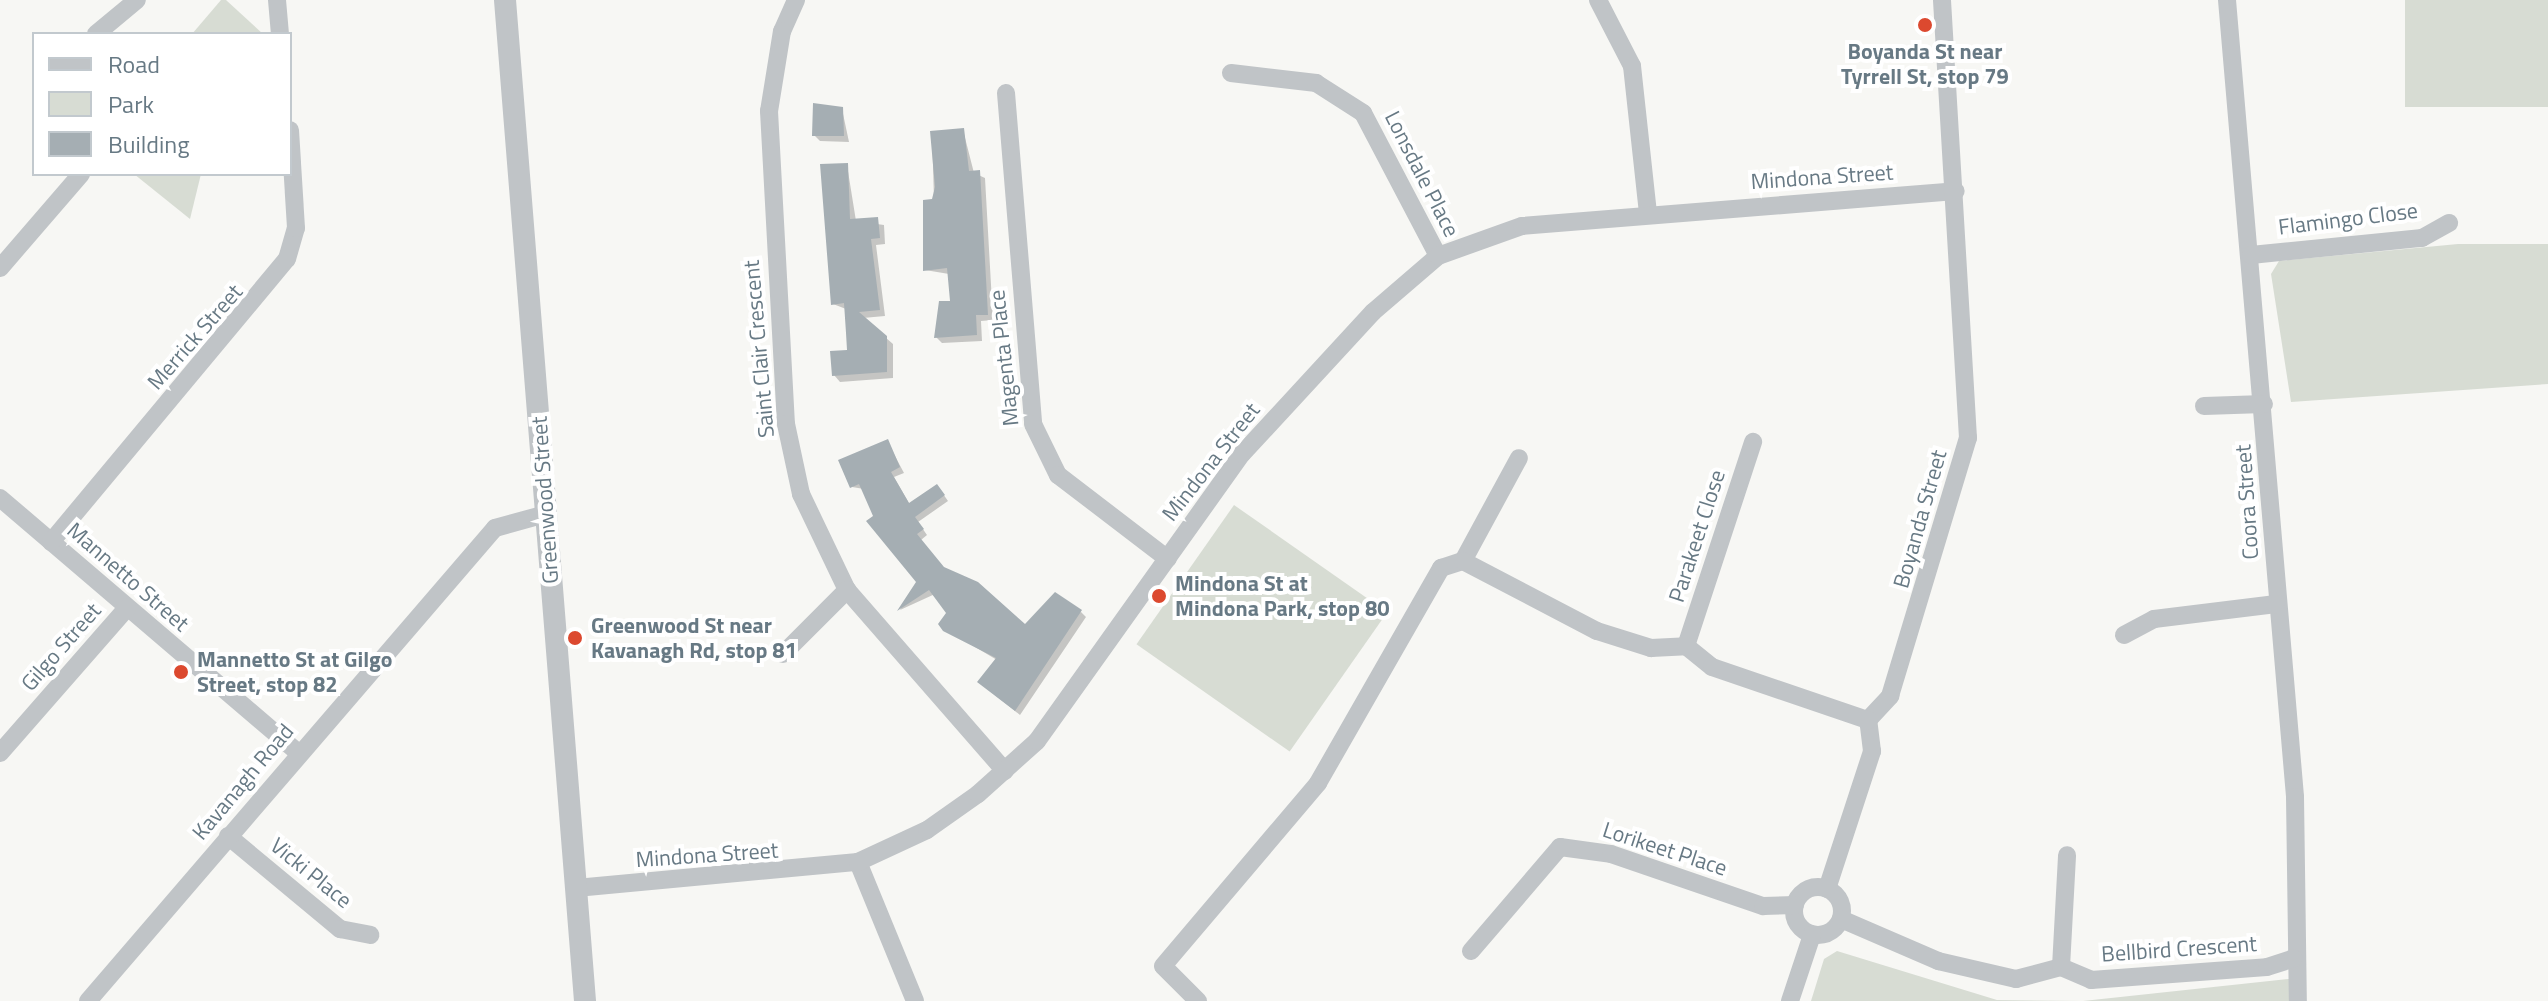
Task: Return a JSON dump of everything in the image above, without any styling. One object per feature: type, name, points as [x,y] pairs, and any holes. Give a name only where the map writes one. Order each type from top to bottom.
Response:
[{"type":"street","points":[[98,32],[137,0]]},
{"type":"street","points":[[277,0],[280,32]]},
{"type":"street","name":"Greenwood Street","points":[[505,0],[585,1001]]},
{"type":"street","name":"Saint Clair Crescent","points":[[796,0],[782,31],[769,111],[786,424],[801,494],[847,590],[1005,771]]},
{"type":"street","points":[[1598,0],[1632,66],[1648,214]]},
{"type":"street","name":"Boyanda Street","points":[[1868,720],[1890,696],[1968,438],[1956,191],[1942,0]]},
{"type":"street","name":"Coora Street","points":[[2227,0],[2264,404],[2276,604],[2301,916],[2294,958],[2298,1001]]},
{"type":"street","name":"Lonsdale Place","points":[[1231,73],[1316,83],[1363,113],[1438,256]]},
{"type":"street","name":"Magenta Place","points":[[1006,93],[1038,438],[1058,475],[1168,559]]},
{"type":"street","name":"Merrick Street","points":[[51,542],[287,259],[296,228],[292,163]]},
{"type":"street","points":[[0,268],[79,176]]},
{"type":"street","name":"Mindona Street","points":[[576,888],[858,862],[927,830],[1005,771],[1066,704],[1242,454],[1382,303],[1438,256],[1522,226],[1956,191]]},
{"type":"street","name":"Flamingo Close","points":[[2251,255],[2422,238],[2449,223]]},
{"type":"street","points":[[2204,406],[2264,404]]},
{"type":"street","name":"Parakeet Close","points":[[1686,646],[1753,442]]},
{"type":"street","points":[[1198,1001],[1163,966],[1318,783],[1427,586],[1441,568],[1463,561],[1519,458]]},
{"type":"street","name":"Mannetto Street","points":[[0,498],[299,753]]},
{"type":"street","name":"Kavanagh Road","points":[[90,1000],[495,528],[513,517],[546,514]]},
{"type":"street","points":[[1463,561],[1597,631],[1651,648],[1686,646],[1712,667],[1868,720],[1872,751],[1827,889]]},
{"type":"street","points":[[783,654],[847,590]]},
{"type":"street","points":[[2124,635],[2154,619],[2276,604]]},
{"type":"street","name":"Gilgo Street","points":[[0,753],[127,608]]},
{"type":"street","name":"Vicki Place","points":[[228,836],[340,929],[370,935]]},
{"type":"street","name":"Lorikeet Place","points":[[1471,951],[1560,847],[1611,854],[1763,906],[1795,905]]},
{"type":"street","points":[[1841,919],[1827,934],[1812,935],[1799,926],[1795,905],[1804,891],[1827,889],[1839,898],[1841,919],[1860,933],[1938,961],[2016,979],[2061,967],[2067,855]]},
{"type":"street","points":[[858,862],[915,1001]]},
{"type":"street","points":[[1790,1001],[1812,935]]},
{"type":"street","name":"Bellbird Crescent","points":[[2061,967],[2091,980],[2267,967],[2294,958]]},
{"type":"green space","points":[[221,0],[226,0],[261,32],[194,32]]},
{"type":"green space","points":[[2405,0],[2548,0],[2548,107],[2405,107]]},
{"type":"green space","points":[[136,176],[201,176],[190,219]]},
{"type":"green space","points":[[2458,244],[2548,244],[2548,384],[2291,402],[2271,274],[2279,261]]},
{"type":"green space","points":[[1234,505],[1387,612],[1290,752],[1136,644]]},
{"type":"green space","points":[[1837,951],[1997,1000],[2083,1001],[1811,1001],[1824,959]]},
{"type":"green space","points":[[2298,978],[2300,1001],[2083,1001]]},
{"type":"building","points":[[813,103],[843,107],[844,136],[812,136]]},
{"type":"building","points":[[964,128],[969,171],[980,170],[988,315],[976,315],[977,335],[934,338],[939,301],[950,301],[947,268],[923,271],[923,200],[932,199],[935,187],[930,131]]},
{"type":"building","points":[[848,163],[850,219],[878,217],[880,238],[871,239],[880,310],[859,312],[887,336],[887,372],[832,376],[830,351],[847,350],[844,303],[831,305],[820,164]]},
{"type":"building","points":[[888,439],[900,467],[891,472],[909,503],[937,484],[945,495],[915,517],[924,529],[917,534],[944,567],[978,582],[1025,624],[1055,592],[1082,610],[1015,711],[977,682],[996,658],[943,631],[938,624],[946,613],[929,590],[897,611],[916,582],[866,521],[873,516],[859,484],[850,488],[838,460]]},
{"type":"place","name":"Boyanda St near Tyrrell St, stop 79","points":[[1925,25]]},
{"type":"place","name":"Mindona St at Mindona Park, stop 80","points":[[1159,596]]},
{"type":"place","name":"Greenwood St near Kavanagh Rd, stop 81","points":[[575,638]]},
{"type":"place","name":"Mannetto St at Gilgo Street, stop 82","points":[[181,672]]}]
